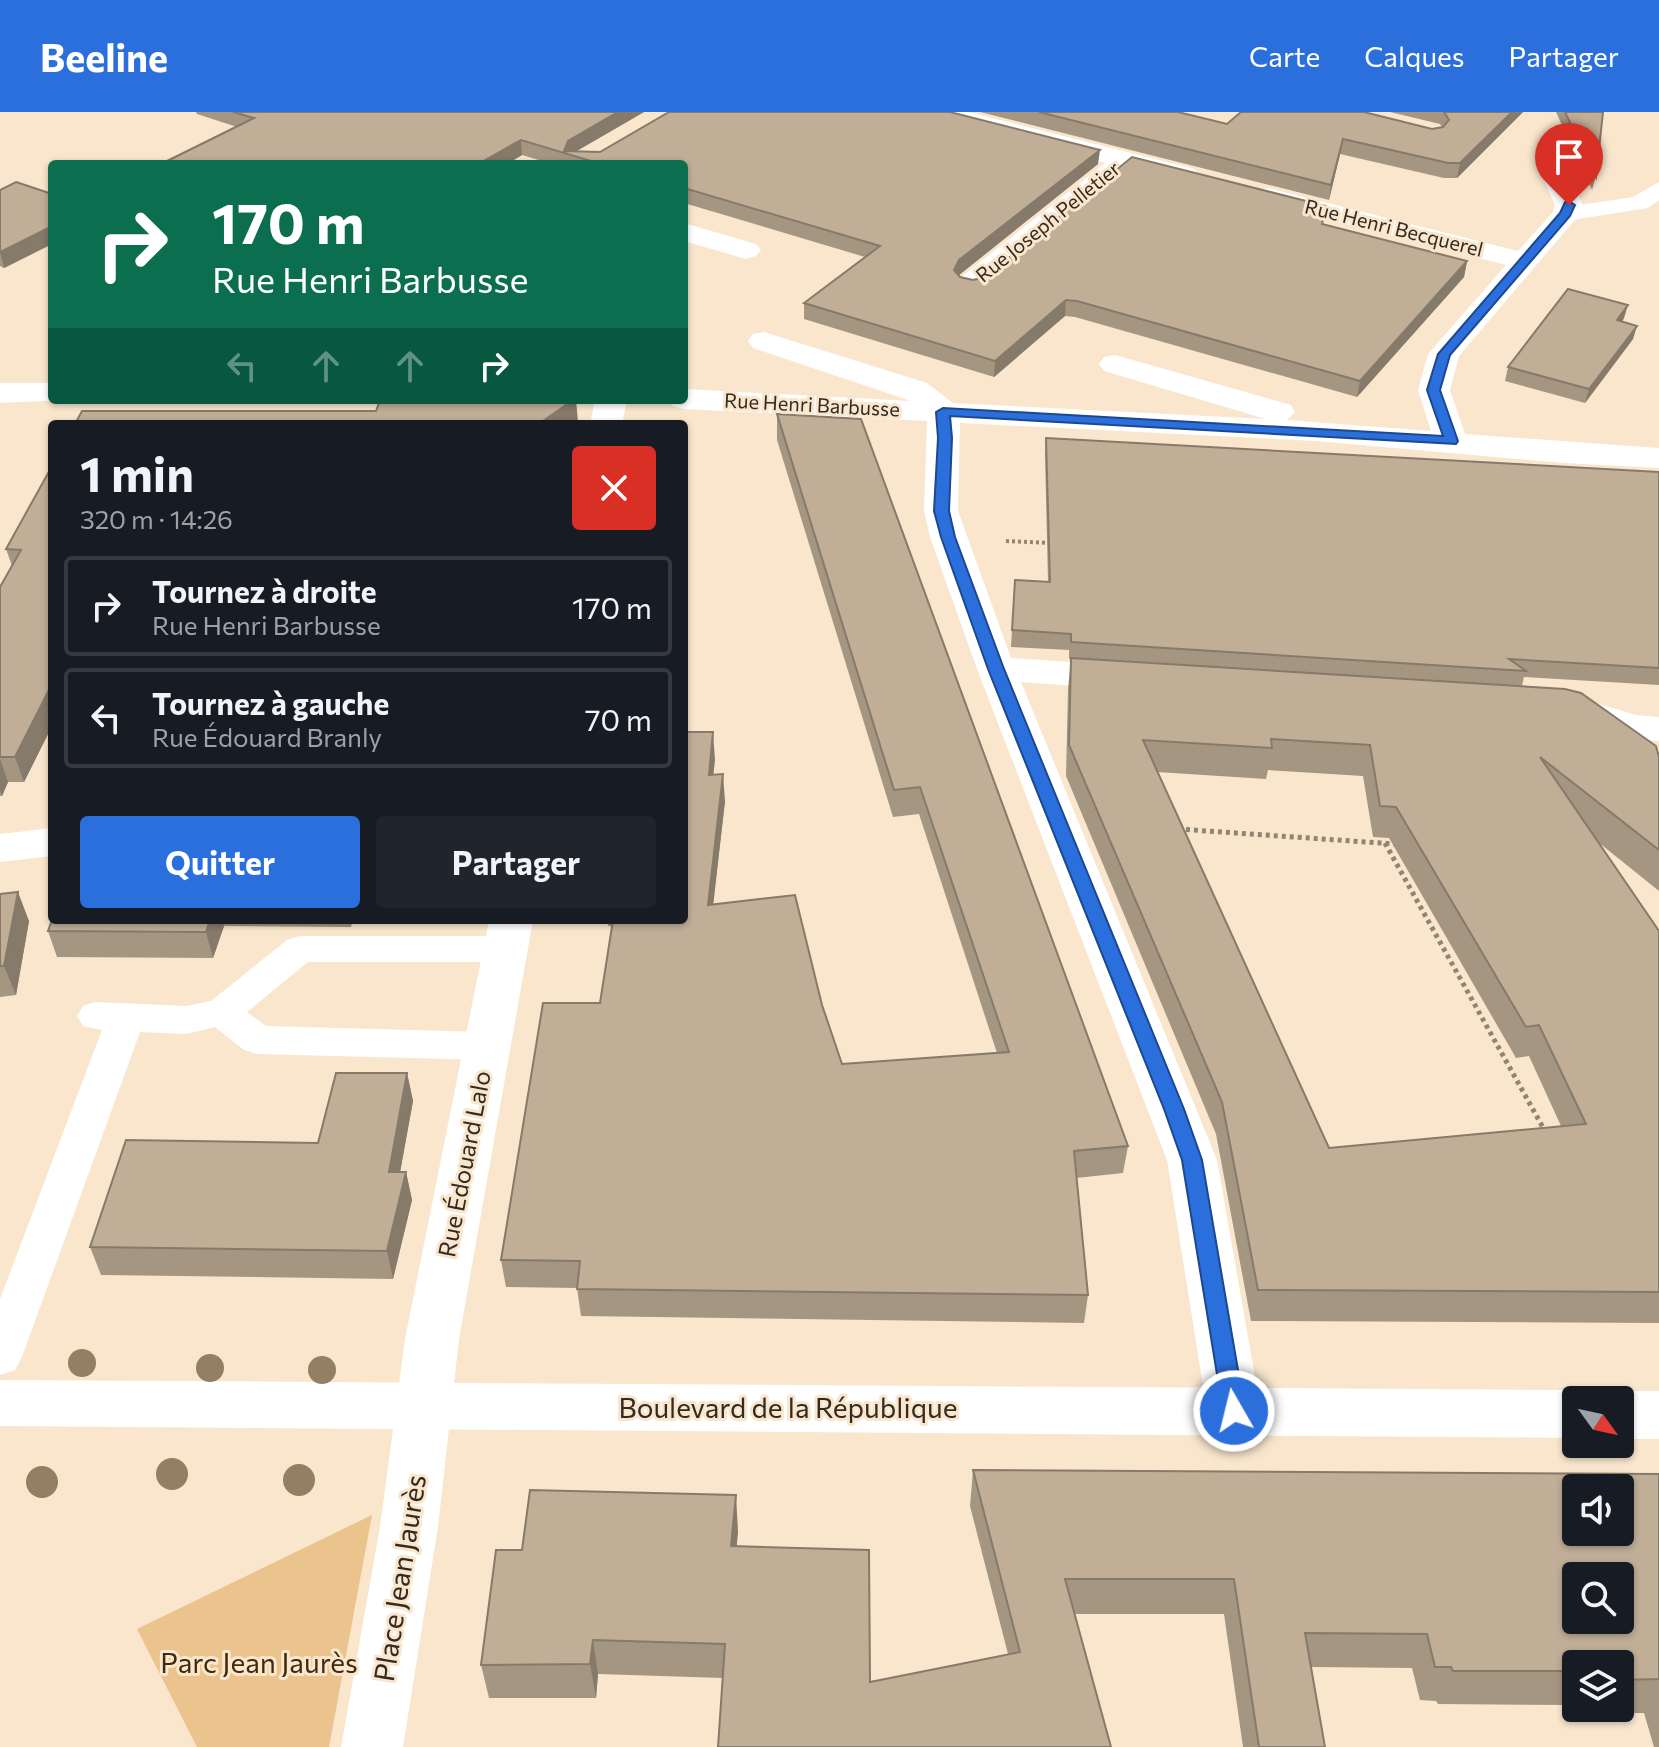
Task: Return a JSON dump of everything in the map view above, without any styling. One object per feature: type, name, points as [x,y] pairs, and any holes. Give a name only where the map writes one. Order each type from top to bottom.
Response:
[{"type":"street","points":[[937,112],[1218,183]]},
{"type":"street","name":"Rue Joseph Pelletier","points":[[971,284],[1125,160]]},
{"type":"street","points":[[1451,441],[1434,390],[1444,354],[1566,214],[1569,205],[1558,181]]},
{"type":"street","name":"Rue Henri Becquerel","points":[[1248,191],[1525,261]]},
{"type":"street","points":[[688,233],[746,250]]},
{"type":"street","points":[[764,341],[916,390],[936,403],[943,412],[945,438],[941,511],[948,537],[996,669],[1192,1160],[1234,1411]]},
{"type":"street","points":[[1115,364],[1281,412],[1316,431]]},
{"type":"street","points":[[0,393],[48,393]]},
{"type":"street","name":"Rue Henri Barbusse","points":[[688,399],[1316,431],[1564,453],[1659,458]]},
{"type":"street","points":[[996,669],[1167,680]]},
{"type":"street","points":[[1541,704],[1583,710],[1650,734]]},
{"type":"street","points":[[0,848],[48,842]]},
{"type":"street","name":"Rue Édouard Lalo","points":[[422,1408],[432,1339],[508,934]]},
{"type":"street","name":"Boulevard de la République","points":[[0,1403],[1562,1414]]},
{"type":"street","name":"Place Jean Jaurès","points":[[372,1747],[409,1527],[422,1408]]},
{"type":"street","points":[[1634,1415],[1659,1415]]},
{"type":"lane","points":[[1566,214],[1640,203],[1659,189]]},
{"type":"lane","points":[[0,1357],[111,1016],[186,1020],[222,1012],[300,949],[508,934]]},
{"type":"lane","points":[[222,1012],[257,1040],[487,1046]]},
{"type":"path","points":[[948,537],[1057,543]]},
{"type":"path","points":[[1167,829],[1400,844]]},
{"type":"path","points":[[1385,843],[1550,1141]]},
{"type":"green space","name":"Parc Jean Jaurès","points":[[372,1515],[329,1747],[197,1747],[137,1629]]},
{"type":"building","points":[[233,112],[618,112],[568,141],[564,151],[600,152],[669,112],[950,112],[1100,150],[959,260],[954,270],[960,277],[973,280],[985,277],[1132,157],[1326,206],[1322,224],[1467,261],[1360,381],[1066,300],[995,361],[804,303],[880,246],[688,189],[688,160],[588,160],[521,140],[485,160],[169,160],[254,118]]},
{"type":"building","points":[[1039,112],[1178,112],[1227,124],[1241,112],[1364,112],[1432,129],[1443,127],[1449,120],[1444,112],[1512,112],[1460,163],[1448,163],[1343,139],[1331,185]]},
{"type":"building","points":[[1565,112],[1603,112],[1596,177]]},
{"type":"building","points":[[16,182],[48,193],[48,228],[0,252],[0,190]]},
{"type":"building","points":[[1568,289],[1628,305],[1617,320],[1637,326],[1589,389],[1508,367]]},
{"type":"building","points":[[379,404],[567,404],[544,420],[77,420],[82,411],[376,411]]},
{"type":"building","points":[[777,414],[861,419],[1128,1146],[1074,1151],[1088,1295],[577,1289],[580,1261],[501,1260],[543,1003],[600,1003],[612,924],[688,924],[688,732],[713,732],[709,775],[723,774],[708,905],[795,895],[822,1005],[842,1064],[1009,1052],[920,787],[894,790]]},
{"type":"building","points":[[1046,438],[1659,472],[1659,668],[1509,659],[1526,671],[1071,642],[1071,634],[1012,630],[1015,580],[1050,582]]},
{"type":"building","points":[[48,473],[48,692],[15,757],[0,757],[0,587],[21,550],[6,549]]},
{"type":"building","points":[[1071,658],[1565,689],[1581,693],[1656,746],[1659,757],[1659,850],[1540,757],[1659,931],[1659,1292],[1258,1290],[1222,1102],[1069,745]],"holes":[[[1271,739],[1370,745],[1380,806],[1396,807],[1526,1027],[1539,1025],[1586,1124],[1329,1148],[1143,740],[1272,748]]]},
{"type":"building","points":[[18,892],[4,966],[0,966],[0,894]]},
{"type":"building","points":[[51,924],[209,924],[206,932],[48,931]]},
{"type":"building","points":[[336,1073],[407,1073],[389,1172],[406,1172],[387,1251],[90,1247],[126,1140],[318,1143]]},
{"type":"building","points":[[973,1470],[1659,1474],[1659,1679],[1634,1680],[1634,1650],[1562,1650],[1562,1671],[1453,1671],[1451,1667],[1435,1667],[1427,1634],[1305,1633],[1325,1747],[1259,1747],[1234,1579],[1065,1579],[1111,1747],[718,1747],[725,1644],[593,1640],[590,1664],[481,1665],[496,1550],[522,1550],[530,1490],[736,1495],[731,1546],[869,1550],[870,1682],[1020,1652]]},
{"type":"route","points":[[1234,1411],[1192,1160],[996,669],[948,537],[941,511],[945,438],[943,412],[1451,441],[1434,390],[1436,373],[1444,354],[1566,214],[1569,205]]}]
